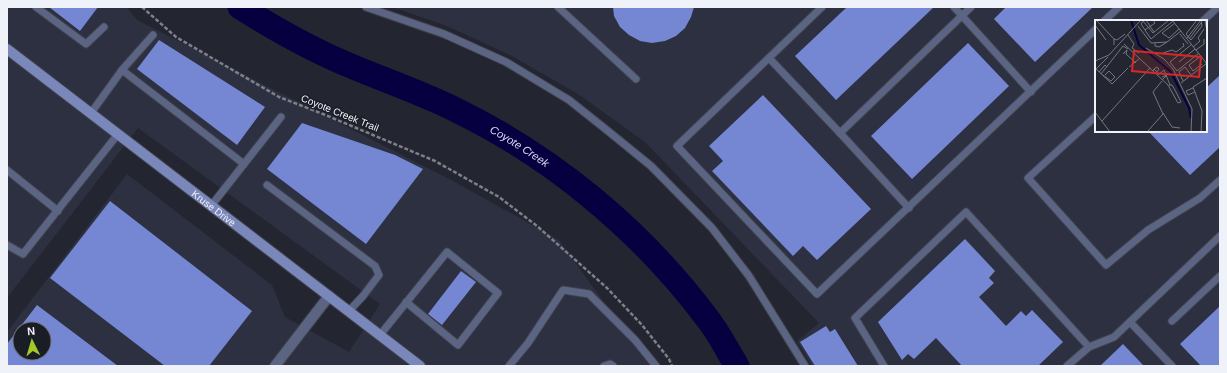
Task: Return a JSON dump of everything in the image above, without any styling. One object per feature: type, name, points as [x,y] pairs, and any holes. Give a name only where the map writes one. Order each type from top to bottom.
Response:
[{"type":"street","name":"Kruse Drive","points":[[7,50],[420,366]]},
{"type":"street","points":[[275,366],[329,296]]},
{"type":"lane","points":[[36,7],[86,44],[104,26]]},
{"type":"lane","points":[[366,7],[444,34],[506,62],[569,100],[651,166],[712,228],[749,276],[805,366]]},
{"type":"lane","points":[[558,7],[636,79]]},
{"type":"lane","points":[[822,7],[677,146],[817,294],[1095,30]]},
{"type":"lane","points":[[954,7],[1031,92]]},
{"type":"lane","points":[[840,132],[971,7]]},
{"type":"lane","points":[[1105,20],[1119,7]]},
{"type":"lane","points":[[1204,20],[1218,7]]},
{"type":"lane","points":[[91,114],[122,70],[153,35]]},
{"type":"lane","points":[[769,58],[840,132],[909,208]]},
{"type":"lane","points":[[122,70],[244,164]]},
{"type":"lane","points":[[211,206],[281,117]]},
{"type":"lane","points":[[1095,117],[1028,178],[1106,265],[1148,230],[1200,198],[1220,180]]},
{"type":"lane","points":[[7,245],[23,254],[118,134]]},
{"type":"lane","points":[[7,170],[58,210]]},
{"type":"lane","points":[[267,185],[375,266],[379,276],[349,311]]},
{"type":"lane","points":[[884,366],[855,318],[966,212],[1089,347]]},
{"type":"lane","points":[[1067,366],[1089,347],[1114,337],[1220,236]]},
{"type":"lane","points":[[380,335],[406,302],[447,252],[498,293],[458,345],[406,302]]},
{"type":"lane","points":[[1172,322],[1220,276]]},
{"type":"lane","points":[[509,366],[528,343],[563,290],[589,294],[635,340],[656,366]]},
{"type":"lane","points":[[1130,322],[1172,366]]},
{"type":"lane","points":[[604,366],[610,364],[613,366]]},
{"type":"path","name":"Coyote Creek Trail","points":[[142,7],[176,37],[279,97],[435,161],[499,197],[537,226],[607,288],[642,325],[672,366]]},
{"type":"shaded area","points":[[7,7],[126,7],[137,20],[455,182],[559,240],[650,366],[7,366],[7,332],[12,325],[12,361],[52,361],[52,321],[15,321],[127,174],[272,285],[285,317],[349,352],[380,304],[138,128],[7,298]]},
{"type":"shaded area","points":[[392,7],[1213,7],[1220,15],[1220,366],[812,366],[797,341],[819,323],[645,142],[578,94],[510,55],[447,26]]},
{"type":"building","points":[[49,7],[98,7],[80,31]]},
{"type":"building","points":[[613,7],[694,7],[685,28],[676,36],[665,41],[652,43],[640,41],[629,35],[620,27],[614,16]]},
{"type":"building","points":[[847,7],[934,7],[836,100],[795,56]]},
{"type":"building","points":[[1006,7],[1093,7],[1035,62],[994,19]]},
{"type":"building","points":[[159,40],[265,107],[237,145],[137,69]]},
{"type":"building","points":[[968,43],[1009,86],[912,179],[871,136]]},
{"type":"building","points":[[1220,75],[1220,147],[1190,175],[1149,132],[1207,132],[1207,87]]},
{"type":"building","points":[[763,95],[871,209],[817,260],[803,246],[793,256],[712,171],[723,161],[709,146]]},
{"type":"building","points":[[302,123],[395,155],[423,169],[366,244],[267,169]]},
{"type":"building","points":[[110,201],[252,311],[209,366],[165,366],[50,278]]},
{"type":"building","points":[[965,239],[995,271],[989,278],[994,283],[979,297],[1006,326],[1021,311],[1026,316],[1032,310],[1063,342],[1038,366],[962,366],[936,338],[914,359],[908,354],[902,360],[878,322]]},
{"type":"building","points":[[461,271],[476,282],[442,325],[428,314]]},
{"type":"building","points":[[37,305],[118,366],[7,366],[7,344],[12,338],[12,361],[52,361],[52,321],[25,321]]},
{"type":"building","points":[[1220,306],[1220,366],[1201,366],[1180,344]]},
{"type":"building","points":[[826,326],[830,332],[835,329],[858,366],[815,366],[800,342]]},
{"type":"building","points":[[1123,344],[1144,366],[1100,366]]},
{"type":"waterway","name":"Coyote Creek","points":[[240,7],[280,31],[322,53],[452,108],[489,127],[559,172],[624,226],[653,255],[681,286],[711,324],[737,366]]}]
